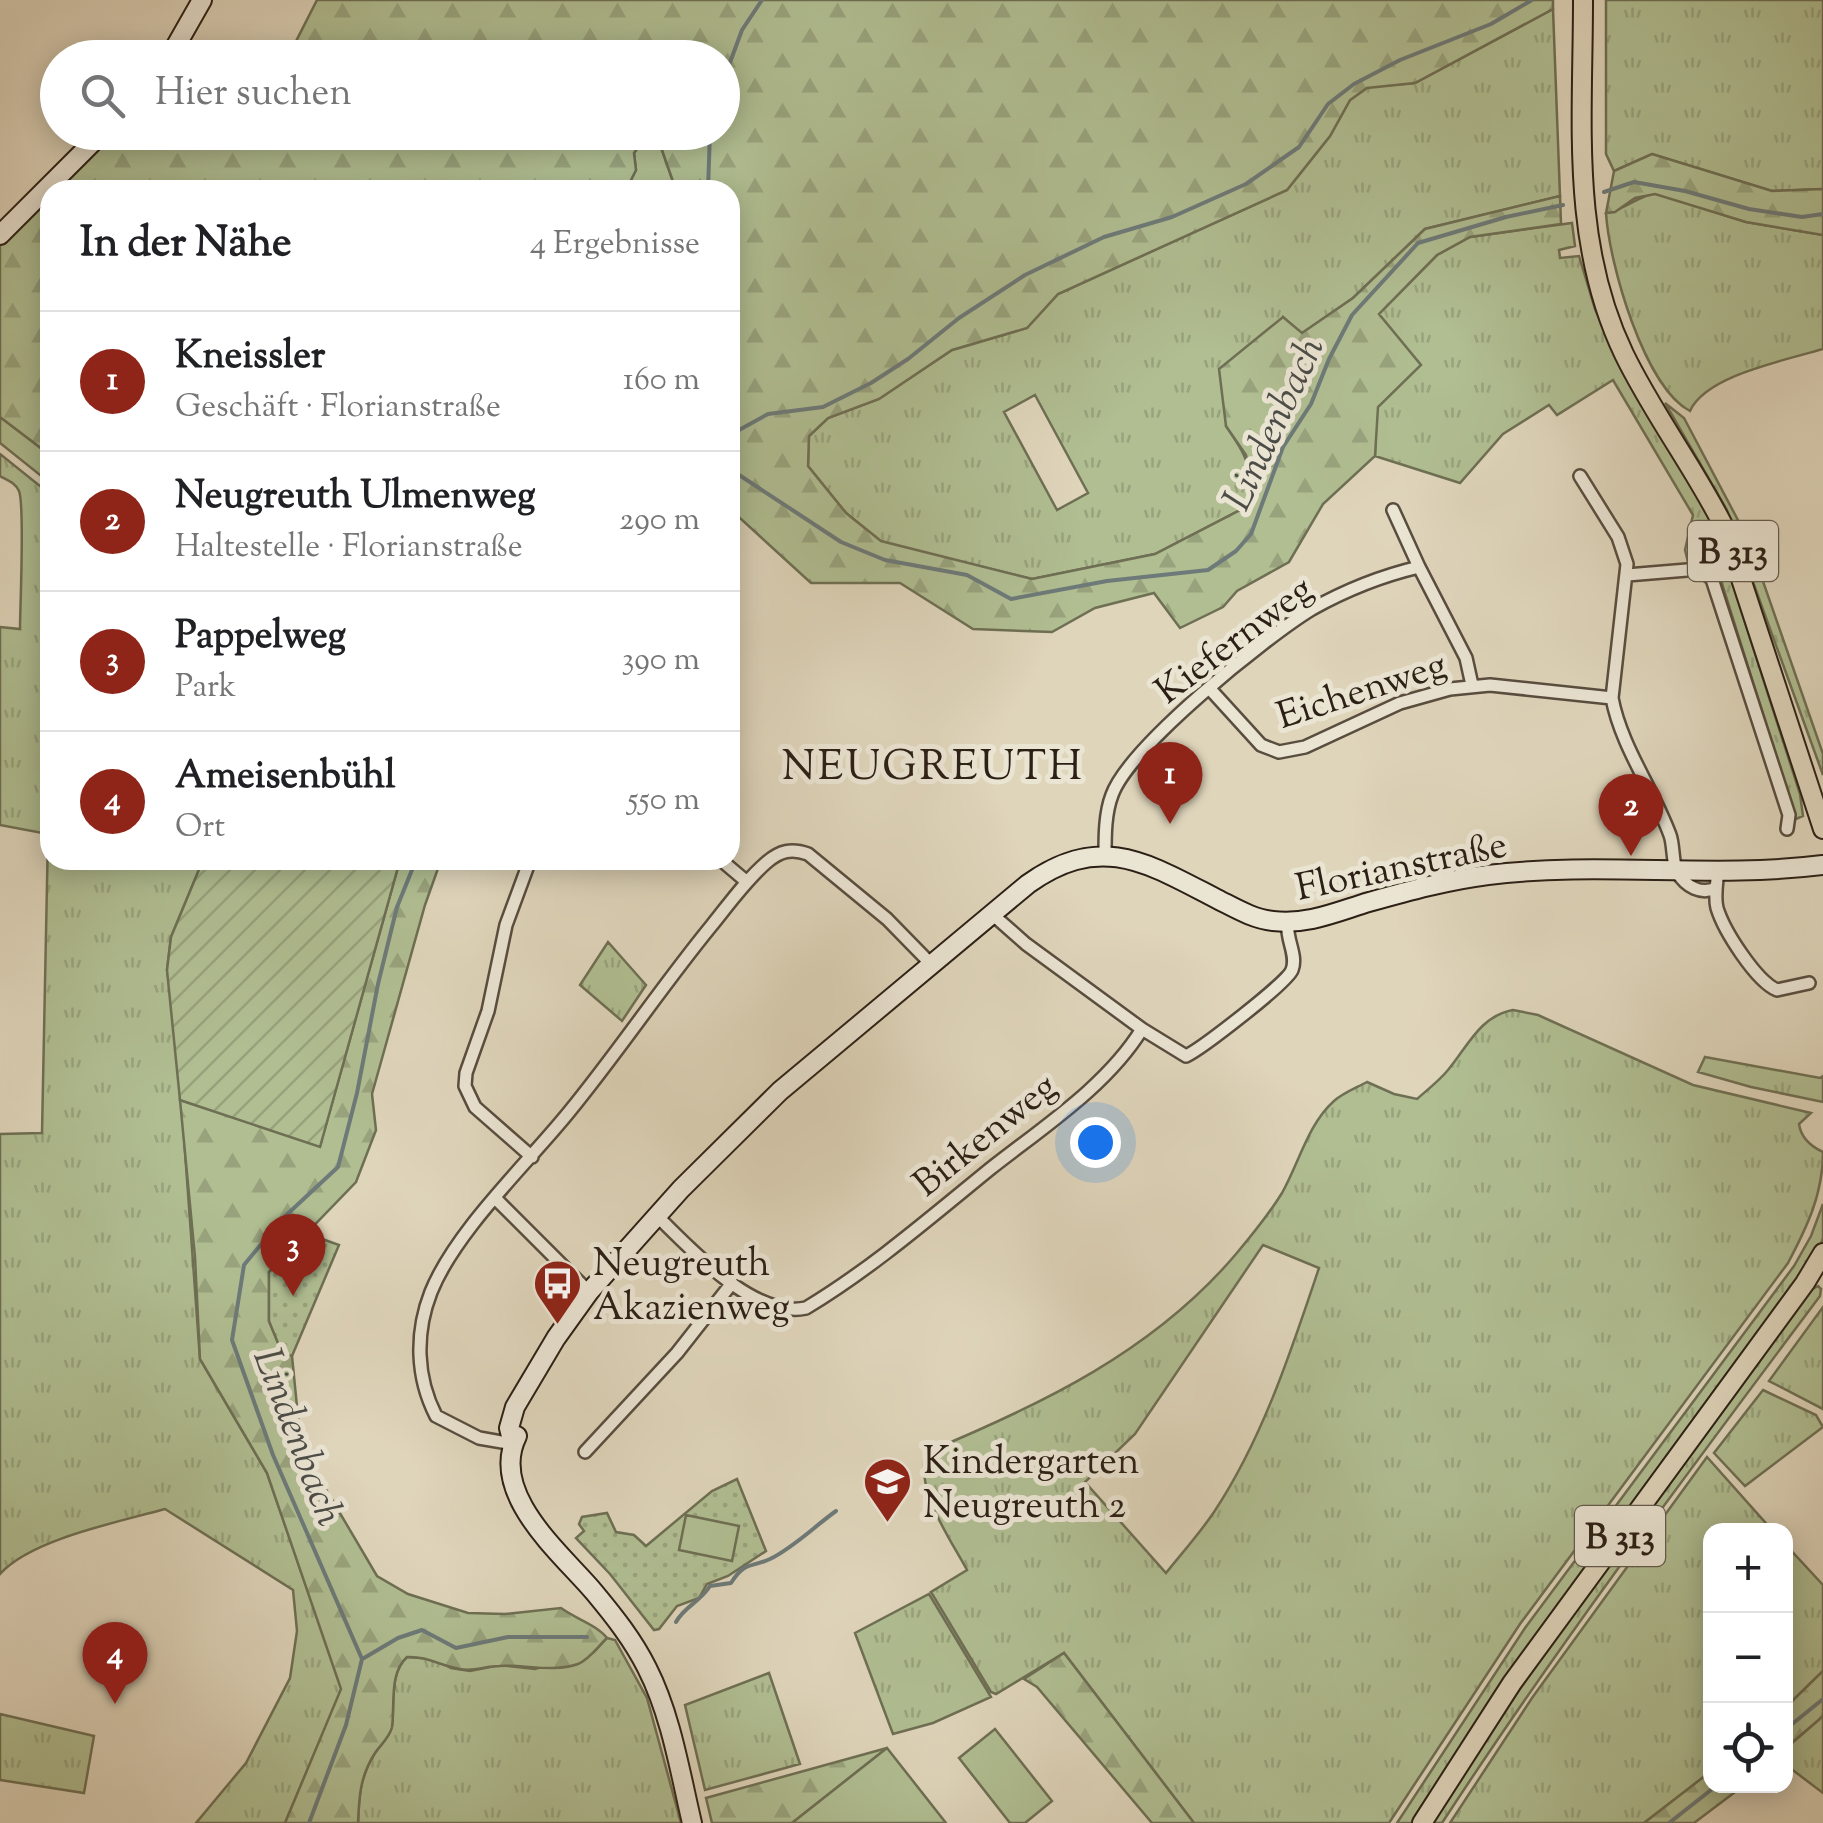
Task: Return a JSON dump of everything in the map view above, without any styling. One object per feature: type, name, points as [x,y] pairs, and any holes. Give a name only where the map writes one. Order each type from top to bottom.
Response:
[{"type":"main road","name":"B 313","points":[[1583,0],[1581,172],[1587,240],[1607,311],[1634,374],[1724,527],[1823,829]]},
{"type":"main road","name":"B 313","points":[[1422,1823],[1512,1683],[1823,1253]]},
{"type":"street","points":[[180,40],[202,0]]},
{"type":"street","points":[[56,180],[86,150]]},
{"type":"street","points":[[0,235],[40,195]]},
{"type":"street","points":[[1580,476],[1622,543],[1627,575],[1612,698],[1616,716],[1669,832],[1675,868]]},
{"type":"street","points":[[1393,510],[1466,658],[1472,686]]},
{"type":"street","name":"Kiefernweg","points":[[1105,855],[1107,812],[1121,777],[1157,737],[1276,634],[1315,608],[1368,582],[1418,567]]},
{"type":"street","points":[[1627,575],[1699,569],[1712,579],[1789,815],[1787,829]]},
{"type":"street","name":"Eichenweg","points":[[1210,690],[1261,744],[1279,752],[1304,747],[1400,703],[1472,686],[1612,698]]},
{"type":"street","points":[[513,1444],[479,1438],[436,1416],[428,1400],[420,1359],[423,1319],[432,1289],[451,1256],[571,1110],[664,983],[747,882],[783,852],[791,849],[808,854],[891,922],[931,964]]},
{"type":"street","name":"Florianstraße","points":[[692,1823],[650,1673],[618,1622],[526,1512],[511,1468],[513,1444],[508,1428],[515,1407],[550,1348],[590,1292],[708,1160],[780,1092],[992,914],[1054,867],[1079,859],[1105,855],[1138,860],[1261,920],[1304,923],[1408,891],[1488,875],[1591,867],[1675,868],[1717,879],[1823,864]]},
{"type":"street","points":[[526,870],[506,925],[488,1011],[465,1086],[475,1107],[532,1157]]},
{"type":"street","points":[[733,870],[747,882]]},
{"type":"street","points":[[1717,879],[1716,902],[1726,927],[1764,982],[1777,990],[1809,982]]},
{"type":"street","points":[[992,914],[1026,944],[1180,1054],[1192,1053],[1289,976],[1294,962],[1286,932],[1288,922]]},
{"type":"street","name":"Birkenweg","points":[[657,1216],[732,1283],[786,1309],[806,1308],[1028,1140],[1117,1062],[1142,1029]]},
{"type":"street","points":[[496,1199],[590,1292]]},
{"type":"street","points":[[585,1452],[671,1360],[732,1283]]},
{"type":"green space","points":[[317,0],[1553,0],[1553,9],[1415,83],[1367,88],[1350,100],[1330,136],[1287,190],[1058,294],[1027,328],[952,350],[879,399],[828,418],[809,436],[808,466],[846,513],[881,541],[1032,579],[1155,554],[1246,507],[1252,482],[1246,455],[1226,426],[1219,369],[1283,317],[1302,333],[1353,298],[1425,229],[1560,196],[1561,224],[1470,237],[1437,255],[1379,314],[1421,365],[1378,407],[1375,456],[1323,504],[1289,562],[1237,591],[1223,607],[1180,628],[1154,593],[1095,608],[1052,632],[973,629],[900,583],[811,583],[740,518],[740,180],[672,180],[662,150],[740,150],[740,40],[297,40]]},
{"type":"green space","points":[[1606,0],[1823,0],[1823,189],[1772,191],[1652,154],[1614,171],[1606,154]]},
{"type":"green space","points":[[1553,9],[1560,196],[1425,229],[1353,298],[1301,334],[1283,317],[1226,426],[1247,464],[1250,483],[1246,507],[1155,554],[1032,579],[881,542],[846,513],[808,466],[809,436],[828,418],[879,399],[952,350],[1027,328],[1058,294],[1287,190],[1330,136],[1350,100],[1368,87],[1415,83]],"holes":[[[1035,395],[1088,493],[1057,510],[1004,412]]]},
{"type":"green space","points":[[94,150],[636,150],[636,170],[631,180],[64,180]]},
{"type":"green space","points":[[662,150],[672,180],[631,180],[636,170],[634,153]]},
{"type":"green space","points":[[1652,154],[1772,191],[1823,189],[1823,235],[1746,222],[1655,194],[1635,198],[1615,212],[1606,213],[1614,171]]},
{"type":"green space","points":[[1655,193],[1746,222],[1823,235],[1823,349],[1730,378],[1699,398],[1690,411],[1673,398],[1658,377],[1632,322],[1614,262],[1606,213]]},
{"type":"green space","points":[[40,205],[40,447],[0,417],[0,245]]},
{"type":"green space","points":[[1572,223],[1575,246],[1559,250],[1560,258],[1579,256],[1595,309],[1623,373],[1703,503],[1716,532],[1800,794],[1803,816],[1796,819],[1718,571],[1711,564],[1688,562],[1685,550],[1693,515],[1613,380],[1557,415],[1549,405],[1503,434],[1460,483],[1375,456],[1378,314],[1437,255],[1470,237]]},
{"type":"green space","points":[[1665,403],[1684,418],[1749,541],[1823,754],[1823,775],[1727,510]]},
{"type":"green space","points":[[0,417],[40,447],[40,475],[0,443]]},
{"type":"green space","points":[[0,454],[40,486],[40,832],[0,825],[0,627],[20,629],[22,535],[19,491],[0,476]]},
{"type":"green space","points":[[47,870],[199,870],[171,937],[167,970],[177,1041],[200,1359],[267,1473],[342,1689],[285,1823],[196,1823],[246,1763],[290,1678],[297,1631],[293,1590],[165,1509],[54,1541],[0,1574],[0,1134],[42,1133]]},
{"type":"green space","points":[[199,870],[397,870],[320,1147],[180,1100],[167,970],[171,937]]},
{"type":"green space","points":[[397,870],[437,870],[372,1094],[376,1130],[356,1182],[269,1272],[269,1321],[282,1352],[292,1356],[301,1447],[377,1576],[408,1594],[468,1613],[561,1608],[607,1638],[582,1662],[559,1668],[494,1666],[465,1670],[407,1657],[395,1680],[391,1731],[363,1778],[358,1823],[285,1823],[341,1689],[267,1473],[200,1359],[180,1100],[320,1146]]},
{"type":"green space","points":[[608,942],[646,985],[622,1021],[580,985]]},
{"type":"green space","points":[[1513,1010],[1538,1015],[1693,1085],[1811,1113],[1799,1124],[1807,1141],[1823,1152],[1813,1210],[1788,1263],[1520,1624],[1389,1823],[1194,1823],[1064,1653],[996,1694],[991,1692],[931,1592],[967,1570],[930,1498],[925,1453],[1053,1395],[1132,1347],[1169,1319],[1204,1288],[1260,1224],[1282,1193],[1317,1121],[1334,1101],[1367,1082],[1417,1099],[1444,1074],[1483,1025]],"holes":[[[1263,1245],[1319,1268],[1298,1331],[1247,1454],[1214,1512],[1166,1573],[1085,1482],[1135,1434]]]},
{"type":"green space","points":[[1705,1057],[1823,1076],[1823,1102],[1698,1072]]},
{"type":"green space","points":[[1823,1204],[1820,1247],[1505,1678],[1413,1823],[1397,1823],[1525,1628],[1794,1266]]},
{"type":"green space","points":[[311,1235],[339,1245],[292,1356],[282,1353],[269,1321],[269,1272]]},
{"type":"green space","points":[[1818,1286],[1820,1296],[1579,1623],[1442,1823],[1430,1823],[1616,1553],[1811,1290]]},
{"type":"green space","points":[[1823,1307],[1823,1409],[1769,1381]]},
{"type":"green space","points":[[1763,1390],[1816,1415],[1823,1427],[1745,1486],[1714,1453]]},
{"type":"green space","points":[[1707,1457],[1766,1523],[1703,1523],[1703,1777],[1644,1823],[1450,1823],[1532,1698]]},
{"type":"green space","points":[[737,1479],[766,1551],[728,1576],[707,1584],[699,1598],[677,1606],[654,1630],[576,1538],[584,1531],[579,1524],[582,1517],[607,1513],[616,1532],[634,1535],[646,1546],[712,1491]]},
{"type":"green space","points":[[686,1515],[739,1526],[732,1561],[679,1550]]},
{"type":"green space","points":[[1793,1553],[1823,1585],[1823,1671],[1793,1700]]},
{"type":"green space","points":[[929,1594],[991,1697],[933,1723],[893,1734],[855,1633]]},
{"type":"green space","points":[[607,1638],[615,1640],[647,1698],[681,1823],[358,1823],[363,1778],[391,1730],[395,1680],[407,1657],[435,1659],[451,1668],[470,1671],[500,1665],[535,1669],[594,1652]]},
{"type":"green space","points":[[1064,1653],[1194,1823],[1152,1823],[1037,1687],[1024,1679]]},
{"type":"green space","points":[[1823,1671],[1823,1716],[1793,1742],[1793,1700]]},
{"type":"green space","points":[[769,1673],[800,1764],[705,1790],[685,1705]]},
{"type":"green space","points":[[0,1714],[94,1736],[84,1793],[0,1780]]},
{"type":"green space","points":[[1823,1716],[1823,1793],[1793,1770],[1793,1742]]},
{"type":"green space","points":[[995,1729],[1052,1801],[1025,1823],[1010,1823],[959,1758]]},
{"type":"green space","points":[[887,1748],[792,1823],[712,1823],[706,1798]]},
{"type":"green space","points":[[887,1748],[946,1823],[792,1823]]},
{"type":"green space","points":[[1703,1777],[1703,1793],[1734,1793],[1694,1823],[1644,1823]]},
{"type":"waterway","points":[[738,40],[762,0]]},
{"type":"waterway","points":[[740,429],[768,414],[823,407],[908,359],[959,318],[1025,275],[1104,237],[1172,217],[1246,184],[1299,147],[1328,104],[1354,84],[1400,60],[1491,24],[1532,0]]},
{"type":"waterway","points":[[708,180],[709,150]]},
{"type":"waterway","name":"Lindenbach","points":[[1604,192],[1634,182],[1749,209],[1802,217],[1823,214]]},
{"type":"waterway","name":"Lindenbach","points":[[740,476],[841,542],[885,560],[967,575],[1011,599],[1107,581],[1208,570],[1236,551],[1251,534],[1283,447],[1311,404],[1352,315],[1418,243],[1563,205]]},
{"type":"waterway","name":"Lindenbach","points":[[309,1823],[346,1725],[362,1659],[273,1455],[232,1340],[244,1265],[281,1220],[338,1167],[397,907],[412,870]]},
{"type":"waterway","points":[[676,1622],[710,1586],[731,1583],[744,1568],[779,1554],[836,1511]]},
{"type":"waterway","points":[[364,1658],[398,1638],[422,1630],[456,1648],[508,1637],[587,1637]]},
{"type":"waterway","points":[[1793,1723],[1823,1699]]},
{"type":"waterway","points":[[1669,1823],[1707,1793]]},
{"type":"place","name":"Kneissler","points":[[1170,824]]},
{"type":"place","name":"Neugreuth Ulmenweg","points":[[1631,856]]},
{"type":"place","name":"Pappelweg","points":[[293,1296]]},
{"type":"place","name":"Neugreuth Akazienweg","points":[[558,1326]]},
{"type":"place","name":"Kindergarten Neugreuth 2","points":[[888,1524]]},
{"type":"place","name":"Ameisenbühl","points":[[115,1704]]},
{"type":"district","name":"NEUGREUTH","points":[[933,764]]}]
